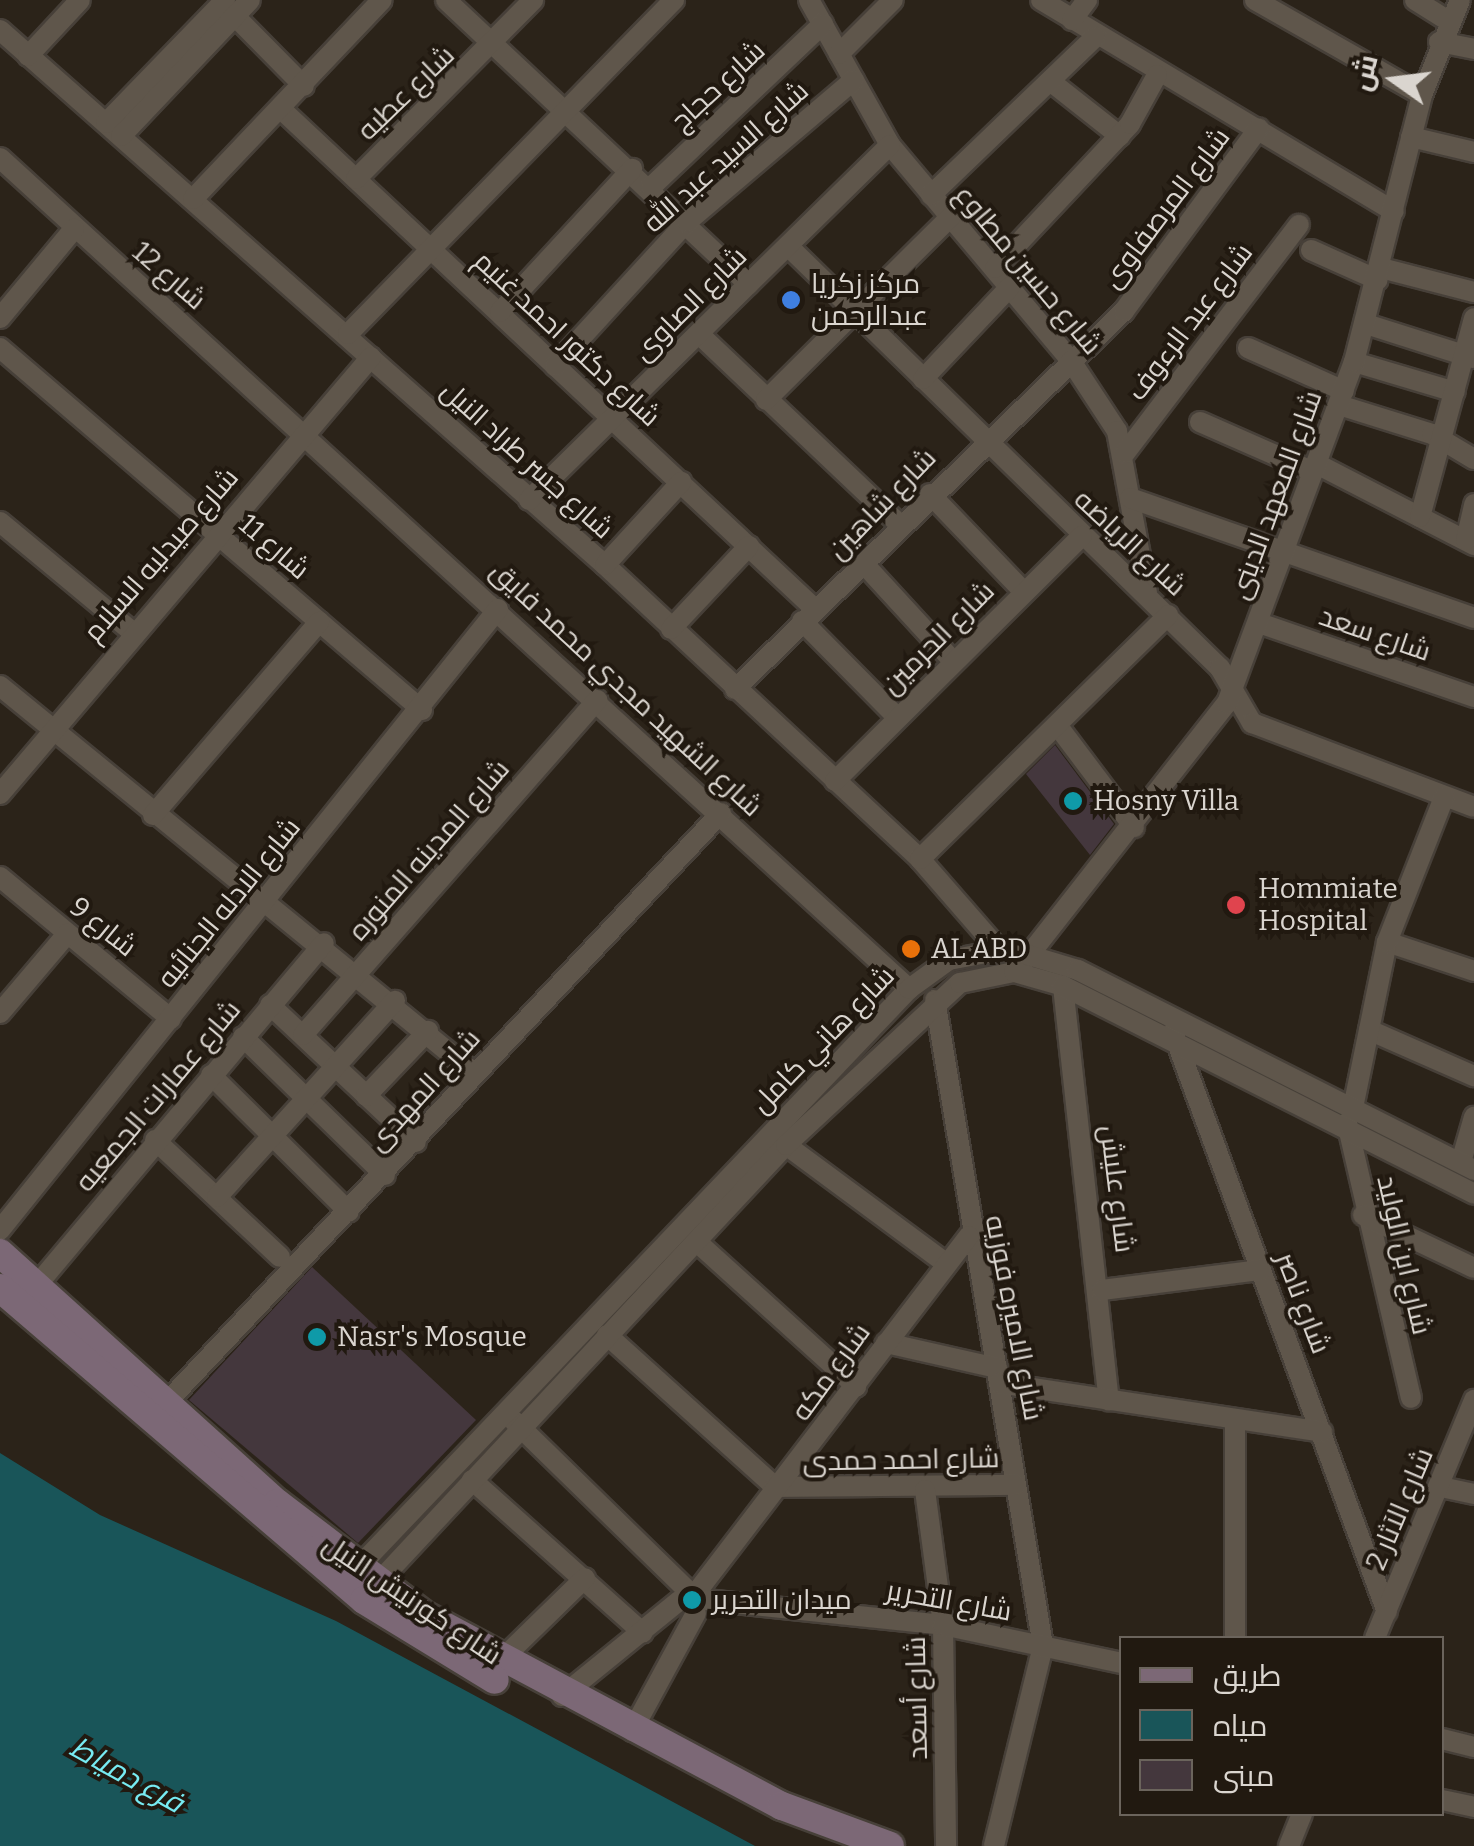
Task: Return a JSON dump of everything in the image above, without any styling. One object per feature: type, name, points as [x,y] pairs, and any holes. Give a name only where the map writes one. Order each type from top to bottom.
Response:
[{"type":"main road","name":"شارع كورنيش النيل","points":[[0,1253],[360,1584],[562,1696],[782,1806],[890,1846]]},
{"type":"main road","name":"شارع كورنيش النيل","points":[[0,1288],[360,1584],[500,1682],[829,1846]]},
{"type":"street","points":[[28,56],[80,0]]},
{"type":"street","points":[[114,130],[226,5],[250,0]]},
{"type":"street","points":[[193,199],[382,0]]},
{"type":"street","points":[[446,0],[632,169],[748,284]]},
{"type":"street","name":"شارع عطيه","points":[[356,179],[494,45],[533,0]]},
{"type":"street","points":[[348,334],[428,245],[674,0]]},
{"type":"street","name":"شارع حسين مطاوع","points":[[809,0],[890,145],[1071,361],[1125,453],[1148,596]]},
{"type":"street","points":[[839,54],[893,0]]},
{"type":"street","points":[[1041,0],[1095,38],[1259,128],[1394,211]]},
{"type":"street","points":[[1072,20],[1087,0]]},
{"type":"street","points":[[1255,0],[1422,96]]},
{"type":"street","points":[[1415,0],[1448,21]]},
{"type":"street","name":"شارع المعهد الدينى","points":[[1014,972],[1134,827],[1231,694],[1354,362],[1422,96],[1439,42],[1460,0]]},
{"type":"street","points":[[226,5],[304,86]]},
{"type":"street","name":"شارع حجاج","points":[[651,187],[823,24]]},
{"type":"street","name":"شارع جسر طراد النيل","points":[[0,30],[348,334],[605,566],[920,859],[999,950]]},
{"type":"street","points":[[931,196],[1095,38]]},
{"type":"street","points":[[1439,42],[1474,49]]},
{"type":"street","points":[[996,268],[1120,136],[1157,75]]},
{"type":"street","name":"شارع السيد عبد الله","points":[[555,366],[688,222],[854,80]]},
{"type":"street","points":[[1050,81],[1120,136]]},
{"type":"street","name":"شارع دكتور احمد غنيم","points":[[281,109],[748,546],[898,718]]},
{"type":"street","name":"شارع المرصفاوى","points":[[1071,361],[1173,254],[1259,128]]},
{"type":"street","points":[[1411,136],[1474,152]]},
{"type":"street","name":"شارع الصاوى","points":[[528,500],[701,336],[748,284],[890,145]]},
{"type":"street","name":"شارع 12","points":[[0,158],[74,229],[304,432]]},
{"type":"street","points":[[500,312],[632,169]]},
{"type":"street","points":[[766,400],[950,216]]},
{"type":"street","name":"شارع عبد الرءوف","points":[[1125,453],[1300,225]]},
{"type":"street","points":[[0,318],[74,229]]},
{"type":"street","name":"شارع الرياضه","points":[[788,246],[983,442],[1220,668],[1231,694],[1252,722],[1474,807]]},
{"type":"street","points":[[1311,250],[1379,274],[1474,292]]},
{"type":"street","points":[[923,379],[1010,287]]},
{"type":"street","points":[[1420,516],[1455,392],[1469,357],[1474,318]]},
{"type":"street","points":[[1366,324],[1469,357]]},
{"type":"street","points":[[701,336],[899,524]]},
{"type":"street","name":"شارع 11","points":[[0,348],[422,710]]},
{"type":"street","points":[[1248,348],[1341,398],[1442,438],[1474,459]]},
{"type":"street","name":"شارع صيدليه السلام","points":[[0,794],[130,630],[370,357]]},
{"type":"street","name":"شارع شاهين","points":[[736,689],[864,564],[899,524],[1071,361]]},
{"type":"street","points":[[1354,362],[1455,392]]},
{"type":"street","points":[[1200,422],[1316,468],[1470,542],[1474,504]]},
{"type":"street","name":"شارع الشهيد مجدي محمد فايق","points":[[304,432],[910,989]]},
{"type":"street","points":[[605,566],[681,482]]},
{"type":"street","points":[[930,494],[1024,592]]},
{"type":"street","points":[[1130,498],[1474,618]]},
{"type":"street","points":[[0,522],[130,630]]},
{"type":"street","name":"شارع الحرمين","points":[[835,782],[952,660],[1082,536]]},
{"type":"street","points":[[671,628],[748,546]]},
{"type":"street","points":[[864,564],[952,660]]},
{"type":"street","name":"شارع الادله الجنائيه","points":[[0,1230],[422,710],[498,609]]},
{"type":"street","points":[[920,859],[1168,615]]},
{"type":"street","points":[[154,815],[318,622]]},
{"type":"street","name":"شارع سعد","points":[[1258,624],[1474,697]]},
{"type":"street","points":[[0,686],[154,815],[359,971],[474,1074]]},
{"type":"street","name":"شارع المدينه المنوره","points":[[302,1035],[597,700]]},
{"type":"street","points":[[1058,725],[1134,827]]},
{"type":"street","points":[[1350,1113],[1387,942],[1444,797]]},
{"type":"street","name":"شارع المهدى","points":[[166,1403],[416,1142],[474,1074],[720,813]]},
{"type":"street","name":"شارع 9","points":[[0,877],[171,1019]]},
{"type":"street","points":[[0,1013],[67,934]]},
{"type":"street","points":[[1387,942],[1474,971]]},
{"type":"street","name":"شارع عمارات الجمعيه","points":[[36,1285],[324,943]]},
{"type":"street","name":"شارع هاني كامل","points":[[360,1584],[472,1480],[513,1420],[607,1335],[697,1242],[910,989],[949,960],[999,950],[1031,952],[1170,1014],[1350,1113],[1474,1194]]},
{"type":"street","name":"شارع هاني كامل","points":[[360,1584],[774,1149],[934,1000],[960,983],[1014,972],[1064,986],[1467,1166]]},
{"type":"street","name":"شارع عليش","points":[[1064,986],[1102,1290],[1109,1400]]},
{"type":"street","name":"شارع الاميره فوزيه","points":[[934,1000],[969,1236],[998,1376],[1043,1646]]},
{"type":"street","points":[[217,1196],[395,1001]]},
{"type":"street","points":[[270,1005],[416,1142]]},
{"type":"street","name":"شارع ناصر","points":[[1170,1014],[1174,1038],[1387,1612]]},
{"type":"street","points":[[1369,1030],[1474,1076]]},
{"type":"street","points":[[366,1096],[428,1031]]},
{"type":"street","points":[[244,1037],[385,1174]]},
{"type":"street","points":[[211,1075],[349,1212]]},
{"type":"street","name":"شارع ابن الوليد","points":[[1350,1113],[1363,1215],[1410,1398]]},
{"type":"street","points":[[1467,1166],[1474,1117]]},
{"type":"street","points":[[155,1140],[280,1257]]},
{"type":"street","points":[[774,1149],[944,1262]]},
{"type":"street","points":[[1363,1215],[1474,1268]]},
{"type":"street","name":"شارع مكه","points":[[632,1731],[693,1598],[780,1488],[944,1262],[969,1236]]},
{"type":"street","points":[[697,1242],[856,1386]]},
{"type":"street","points":[[1102,1290],[1261,1270]]},
{"type":"street","name":"شارع احمد حمدى","points":[[607,1335],[780,1488],[925,1490],[1016,1485]]},
{"type":"street","points":[[886,1343],[998,1376],[1109,1400],[1322,1432]]},
{"type":"street","name":"شارع الآثار 2","points":[[1377,1636],[1474,1400]]},
{"type":"street","points":[[513,1420],[693,1598],[562,1696]]},
{"type":"street","points":[[1234,1420],[1235,1636]]},
{"type":"street","points":[[472,1480],[644,1632]]},
{"type":"street","points":[[1441,1486],[1474,1494]]},
{"type":"street","name":"شارع أسعد","points":[[925,1490],[944,1626],[946,1846]]},
{"type":"street","points":[[499,1662],[585,1578]]},
{"type":"street","name":"شارع التحرير","points":[[693,1598],[944,1626],[1119,1662]]},
{"type":"street","points":[[994,1846],[1043,1646]]},
{"type":"street","points":[[1444,1740],[1474,1747]]},
{"type":"street","points":[[1444,1800],[1474,1807]]},
{"type":"street","points":[[1289,1846],[1301,1816]]},
{"type":"water","name":"فرع دمياط","points":[[0,1453],[100,1515],[336,1621],[755,1846],[0,1846]]},
{"type":"building","name":"Hosny Villa","points":[[1055,745],[1114,824],[1090,855],[1026,774]]},
{"type":"building","name":"Nasr's Mosque","points":[[312,1267],[476,1420],[358,1543],[189,1400]]},
{"type":"place","name":"مركز زكريا عبدالرحمن","points":[[791,300]]},
{"type":"place","name":"Hosny Villa","points":[[1073,801]]},
{"type":"place","name":"Hommiate Hospital","points":[[1236,905]]},
{"type":"place","name":"AL ABD","points":[[911,949]]},
{"type":"place","name":"Nasr's Mosque","points":[[317,1337]]},
{"type":"place","name":"ميدان التحرير","points":[[692,1600]]}]
